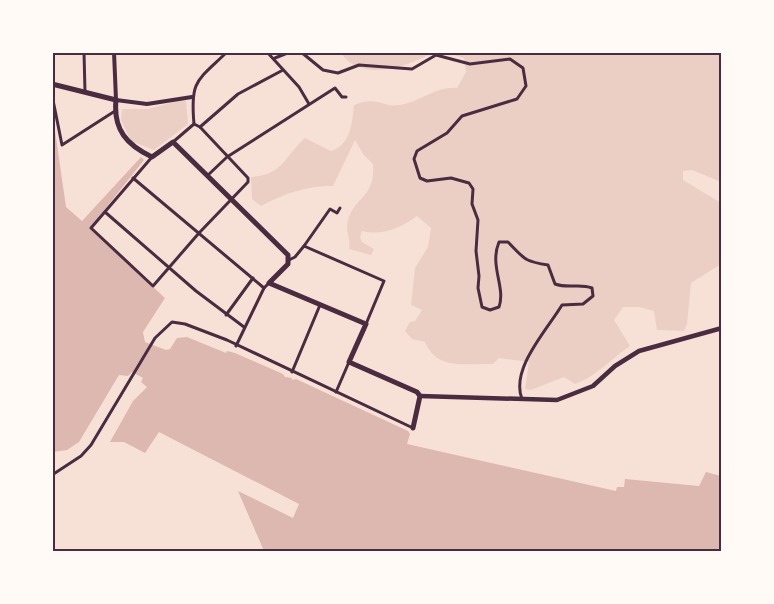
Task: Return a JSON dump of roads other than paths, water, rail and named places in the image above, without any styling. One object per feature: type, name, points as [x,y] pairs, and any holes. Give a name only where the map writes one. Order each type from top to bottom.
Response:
[{"type":"highway","points":[[53,85],[116,100],[115,111],[128,143],[152,157],[172,142],[285,251],[289,260],[288,264],[269,283],[366,324],[349,362],[417,392],[420,396],[413,428]]},
{"type":"main road","points":[[420,396],[557,400],[593,386],[615,366],[639,351],[722,328]]},
{"type":"street","points":[[84,52],[85,92]]},
{"type":"street","points":[[114,52],[116,100],[147,104],[192,97]]},
{"type":"street","points":[[194,124],[192,97],[198,80],[228,52]]},
{"type":"street","points":[[267,52],[299,87],[309,104]]},
{"type":"street","points":[[274,59],[290,52]]},
{"type":"street","points":[[301,52],[323,70],[338,74],[359,65],[396,70],[412,69],[436,55],[470,64],[510,59],[523,68],[526,86],[517,99],[462,116],[447,133],[417,151],[414,159],[420,178],[427,181],[451,178],[469,183],[473,189],[472,204],[479,228],[476,251],[478,288],[482,307],[490,310],[499,307],[502,298],[497,281],[494,254],[499,242],[508,242],[522,258],[529,262],[548,265],[555,284],[572,288],[581,284],[592,288],[593,296],[583,304],[562,305],[522,366],[518,390],[523,400]]},
{"type":"street","points":[[200,127],[238,94],[283,70]]},
{"type":"street","points":[[52,76],[53,85]]},
{"type":"street","points":[[207,176],[227,157],[337,88],[342,97],[346,97]]},
{"type":"street","points":[[52,95],[62,145],[115,111]]},
{"type":"street","points":[[152,157],[91,228],[153,286],[199,232],[248,182],[248,178],[200,127],[194,124]]},
{"type":"street","points":[[172,142],[194,124]]},
{"type":"street","points":[[133,178],[264,288]]},
{"type":"street","points":[[289,260],[295,257],[304,246],[330,209],[337,213],[340,208]]},
{"type":"street","points":[[105,212],[169,268],[244,327]]},
{"type":"street","points":[[304,246],[384,281],[366,324]]},
{"type":"street","points":[[226,315],[253,278]]},
{"type":"street","points":[[236,346],[264,288],[269,283]]},
{"type":"street","points":[[292,372],[320,304]]},
{"type":"street","points":[[52,475],[81,456],[91,445],[150,345],[160,331],[178,322],[228,340],[236,346],[413,428]]},
{"type":"street","points":[[336,392],[349,362]]}]
